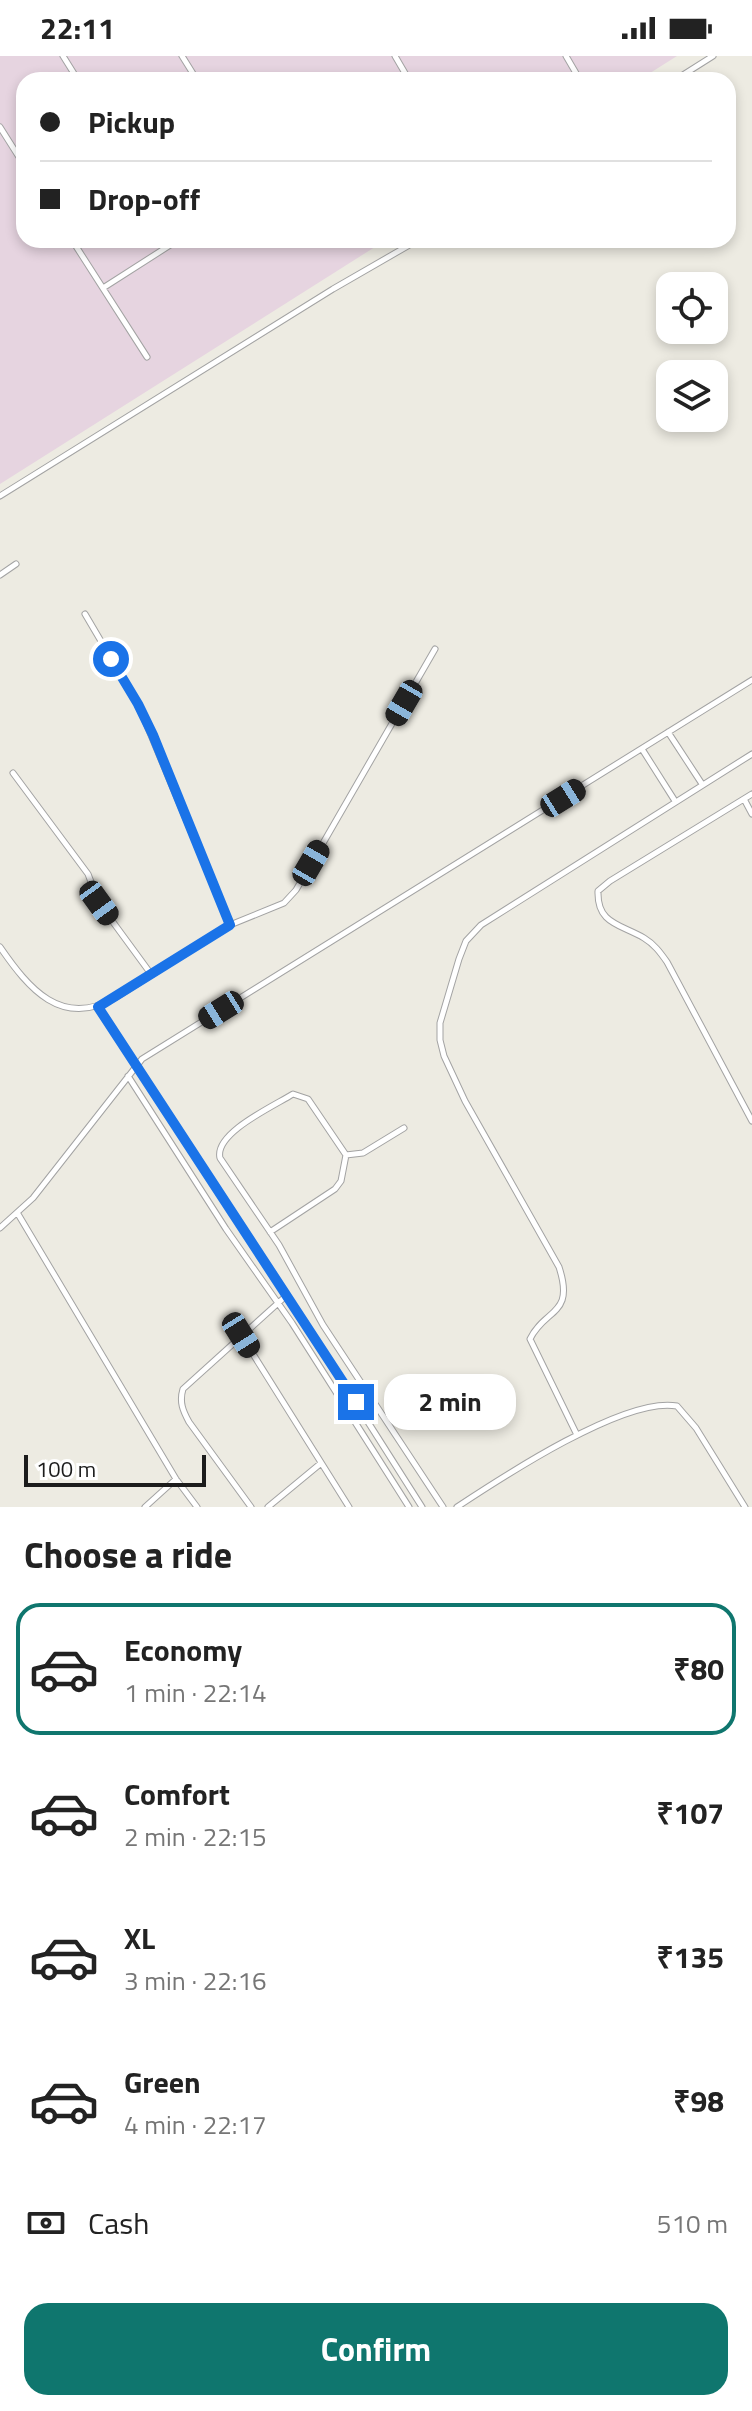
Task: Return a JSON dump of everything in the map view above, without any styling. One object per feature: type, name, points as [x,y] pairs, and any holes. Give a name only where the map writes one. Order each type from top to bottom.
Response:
[{"type":"lane","points":[[688,72],[713,56]]},
{"type":"lane","points":[[0,127],[16,152]]},
{"type":"lane","points":[[77,248],[147,357]]},
{"type":"lane","points":[[103,288],[166,248]]},
{"type":"lane","points":[[0,496],[404,248]]},
{"type":"lane","points":[[0,575],[16,564]]},
{"type":"lane","points":[[85,614],[138,704],[230,925]]},
{"type":"lane","points":[[0,947],[21,976],[43,997],[65,1007],[98,1007],[230,925],[284,903],[296,890],[435,649]]},
{"type":"lane","points":[[0,1228],[18,1214],[50,1177],[135,1066],[752,680]]},
{"type":"lane","points":[[668,732],[702,784]]},
{"type":"lane","points":[[642,749],[675,801]]},
{"type":"lane","points":[[577,1435],[530,1339],[559,1306],[563,1294],[561,1275],[546,1242],[465,1101],[444,1056],[440,1023],[459,959],[472,933],[752,754]]},
{"type":"lane","points":[[13,773],[88,874],[99,903],[151,974]]},
{"type":"lane","points":[[752,794],[610,881],[598,891],[597,903],[605,918],[646,939],[658,949],[752,1121]]},
{"type":"lane","points":[[744,799],[752,814]]},
{"type":"lane","points":[[98,1007],[422,1507]]},
{"type":"lane","points":[[128,1075],[409,1507]]},
{"type":"lane","points":[[270,1232],[335,1189],[341,1181],[346,1155],[308,1099],[300,1094],[293,1094],[238,1128],[220,1144],[220,1158],[270,1232],[323,1325],[443,1507]]},
{"type":"lane","points":[[346,1155],[363,1153],[404,1128]]},
{"type":"lane","points":[[18,1214],[176,1479],[197,1507]]},
{"type":"lane","points":[[251,1507],[189,1422],[180,1396],[183,1389],[287,1295]]},
{"type":"lane","points":[[241,1335],[349,1507]]},
{"type":"lane","points":[[457,1507],[577,1435],[665,1405],[677,1406],[696,1428],[745,1507]]},
{"type":"lane","points":[[268,1507],[320,1464]]},
{"type":"lane","points":[[145,1507],[176,1479]]},
{"type":"shaded area","points":[[0,56],[677,56],[652,72],[16,72],[16,248],[373,248],[0,484]]},
{"type":"route","points":[[111,659],[153,735],[230,925],[98,1007],[356,1402]]}]
